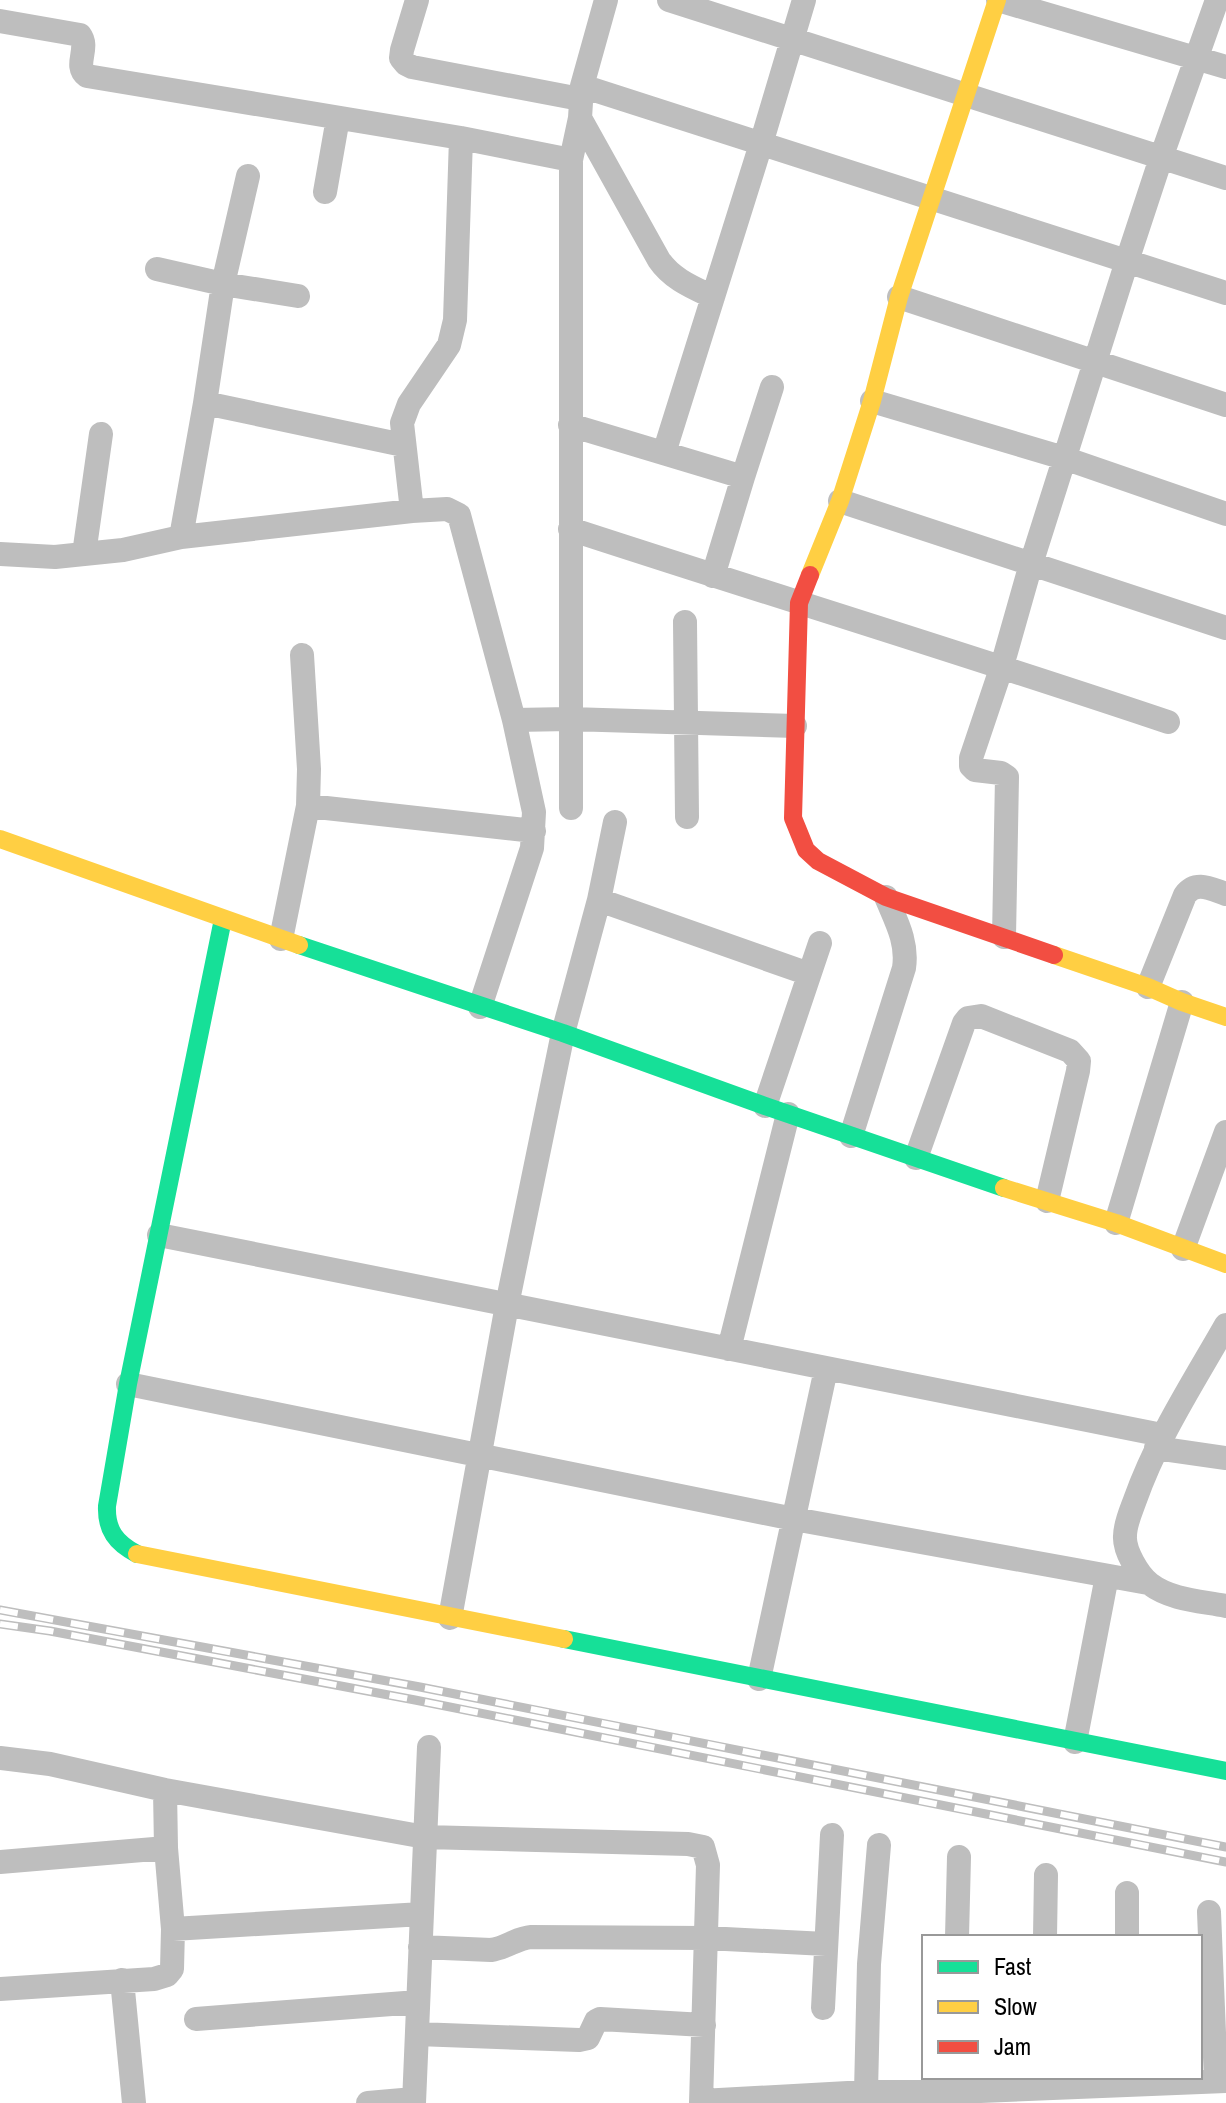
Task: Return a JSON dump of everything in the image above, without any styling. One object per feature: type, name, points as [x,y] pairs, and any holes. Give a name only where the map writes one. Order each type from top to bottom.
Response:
[{"type":"street","points":[[417,0],[401,58],[412,67],[581,101],[761,144],[1226,293]]},
{"type":"street","points":[[571,808],[571,160],[581,101],[606,0]]},
{"type":"street","points":[[669,0],[1226,178]]},
{"type":"street","points":[[664,453],[804,0]]},
{"type":"street","points":[[1226,67],[997,0],[899,297],[872,401],[840,501],[799,603],[793,818],[806,850],[818,861],[886,897],[1226,1017]]},
{"type":"street","points":[[1004,937],[1007,777],[1001,773],[975,770],[971,763],[1127,261],[1217,0]]},
{"type":"street","points":[[0,21],[80,35],[85,41],[81,69],[87,76],[461,138],[571,160]]},
{"type":"street","points":[[581,101],[667,272],[713,297]]},
{"type":"street","points":[[325,192],[338,118]]},
{"type":"street","points":[[412,511],[402,423],[409,404],[449,345],[455,320],[461,138]]},
{"type":"street","points":[[181,537],[223,284],[248,176]]},
{"type":"street","points":[[157,269],[298,296]]},
{"type":"street","points":[[899,297],[1226,405]]},
{"type":"street","points":[[713,576],[772,387]]},
{"type":"street","points":[[872,401],[1064,458],[1226,514]]},
{"type":"street","points":[[205,403],[403,445]]},
{"type":"street","points":[[570,425],[743,477]]},
{"type":"street","points":[[84,554],[101,434]]},
{"type":"street","points":[[840,501],[1226,628]]},
{"type":"street","points":[[0,554],[55,557],[123,550],[181,537],[412,511],[447,509],[459,515],[514,720],[531,794],[534,831],[532,848],[480,1007]]},
{"type":"street","points":[[570,529],[1168,722]]},
{"type":"street","points":[[685,622],[687,817]]},
{"type":"street","points":[[281,939],[308,806],[309,769],[302,655]]},
{"type":"street","points":[[514,720],[795,726]]},
{"type":"street","points":[[308,806],[534,831]]},
{"type":"street","points":[[450,1618],[507,1305],[563,1033],[599,900],[615,822]]},
{"type":"street","points":[[0,839],[851,1136],[1116,1223],[1226,1264]]},
{"type":"street","points":[[1148,987],[1190,888],[1207,887],[1226,894]]},
{"type":"street","points":[[851,1136],[904,968],[904,940],[886,897]]},
{"type":"street","points":[[599,900],[809,974]]},
{"type":"street","points":[[223,919],[128,1384],[107,1506],[106,1523],[122,1546],[136,1554],[450,1618],[1226,1771]]},
{"type":"street","points":[[729,1349],[776,1110],[809,974],[820,943]]},
{"type":"street","points":[[1116,1223],[1182,1002]]},
{"type":"street","points":[[916,1158],[964,1023],[968,1018],[981,1016],[1070,1051],[1079,1061],[1047,1201]]},
{"type":"street","points":[[1183,1249],[1226,1132]]},
{"type":"street","points":[[159,1235],[826,1369],[1226,1458]]},
{"type":"street","points":[[1148,1583],[1128,1554],[1125,1536],[1129,1518],[1159,1442],[1226,1325]]},
{"type":"street","points":[[759,1679],[826,1369]]},
{"type":"street","points":[[128,1384],[794,1519],[1148,1583],[1171,1596],[1226,1606]]},
{"type":"street","points":[[1075,1742],[1107,1576]]},
{"type":"street","points":[[368,2103],[414,2101],[429,1747]]},
{"type":"street","points":[[0,1758],[50,1764],[165,1790],[425,1837],[688,1844],[703,1847],[708,1865],[701,2102],[768,2101],[956,2085],[1221,2081],[1209,1912]]},
{"type":"street","points":[[0,1989],[154,1979],[167,1975],[172,1969],[173,1929],[165,1790]]},
{"type":"street","points":[[823,2008],[832,1835]]},
{"type":"street","points":[[866,2092],[869,1964],[879,1845]]},
{"type":"street","points":[[0,1862],[166,1848]]},
{"type":"street","points":[[957,1935],[959,1857]]},
{"type":"street","points":[[1045,1935],[1046,1875]]},
{"type":"street","points":[[1127,1893],[1127,1935]]},
{"type":"street","points":[[173,1929],[422,1914]]},
{"type":"street","points":[[420,1947],[491,1950],[525,1937],[706,1938],[826,1944]]},
{"type":"street","points":[[122,1980],[134,2103]]},
{"type":"street","points":[[196,2019],[418,2002]]},
{"type":"street","points":[[417,2034],[579,2040],[588,2038],[600,2019],[704,2025]]},
{"type":"railway","points":[[0,1610],[420,1687],[1226,1847]]},
{"type":"railway","points":[[0,1624],[415,1700],[1226,1862]]},
{"type":"traffic: fast","points":[[137,1554],[114,1535],[108,1522],[107,1506],[128,1384],[223,919]]},
{"type":"traffic: fast","points":[[299,945],[563,1033],[1004,1188]]},
{"type":"traffic: fast","points":[[564,1639],[1226,1771]]},
{"type":"traffic: slow","points":[[810,575],[840,501],[872,401],[899,297],[997,0]]},
{"type":"traffic: slow","points":[[0,839],[299,945]]},
{"type":"traffic: slow","points":[[1054,955],[1226,1017]]},
{"type":"traffic: slow","points":[[1004,1188],[1116,1223],[1226,1264]]},
{"type":"traffic: slow","points":[[137,1554],[564,1639]]},
{"type":"traffic: jam","points":[[810,575],[799,603],[793,818],[806,850],[818,861],[886,897],[1054,955]]}]
